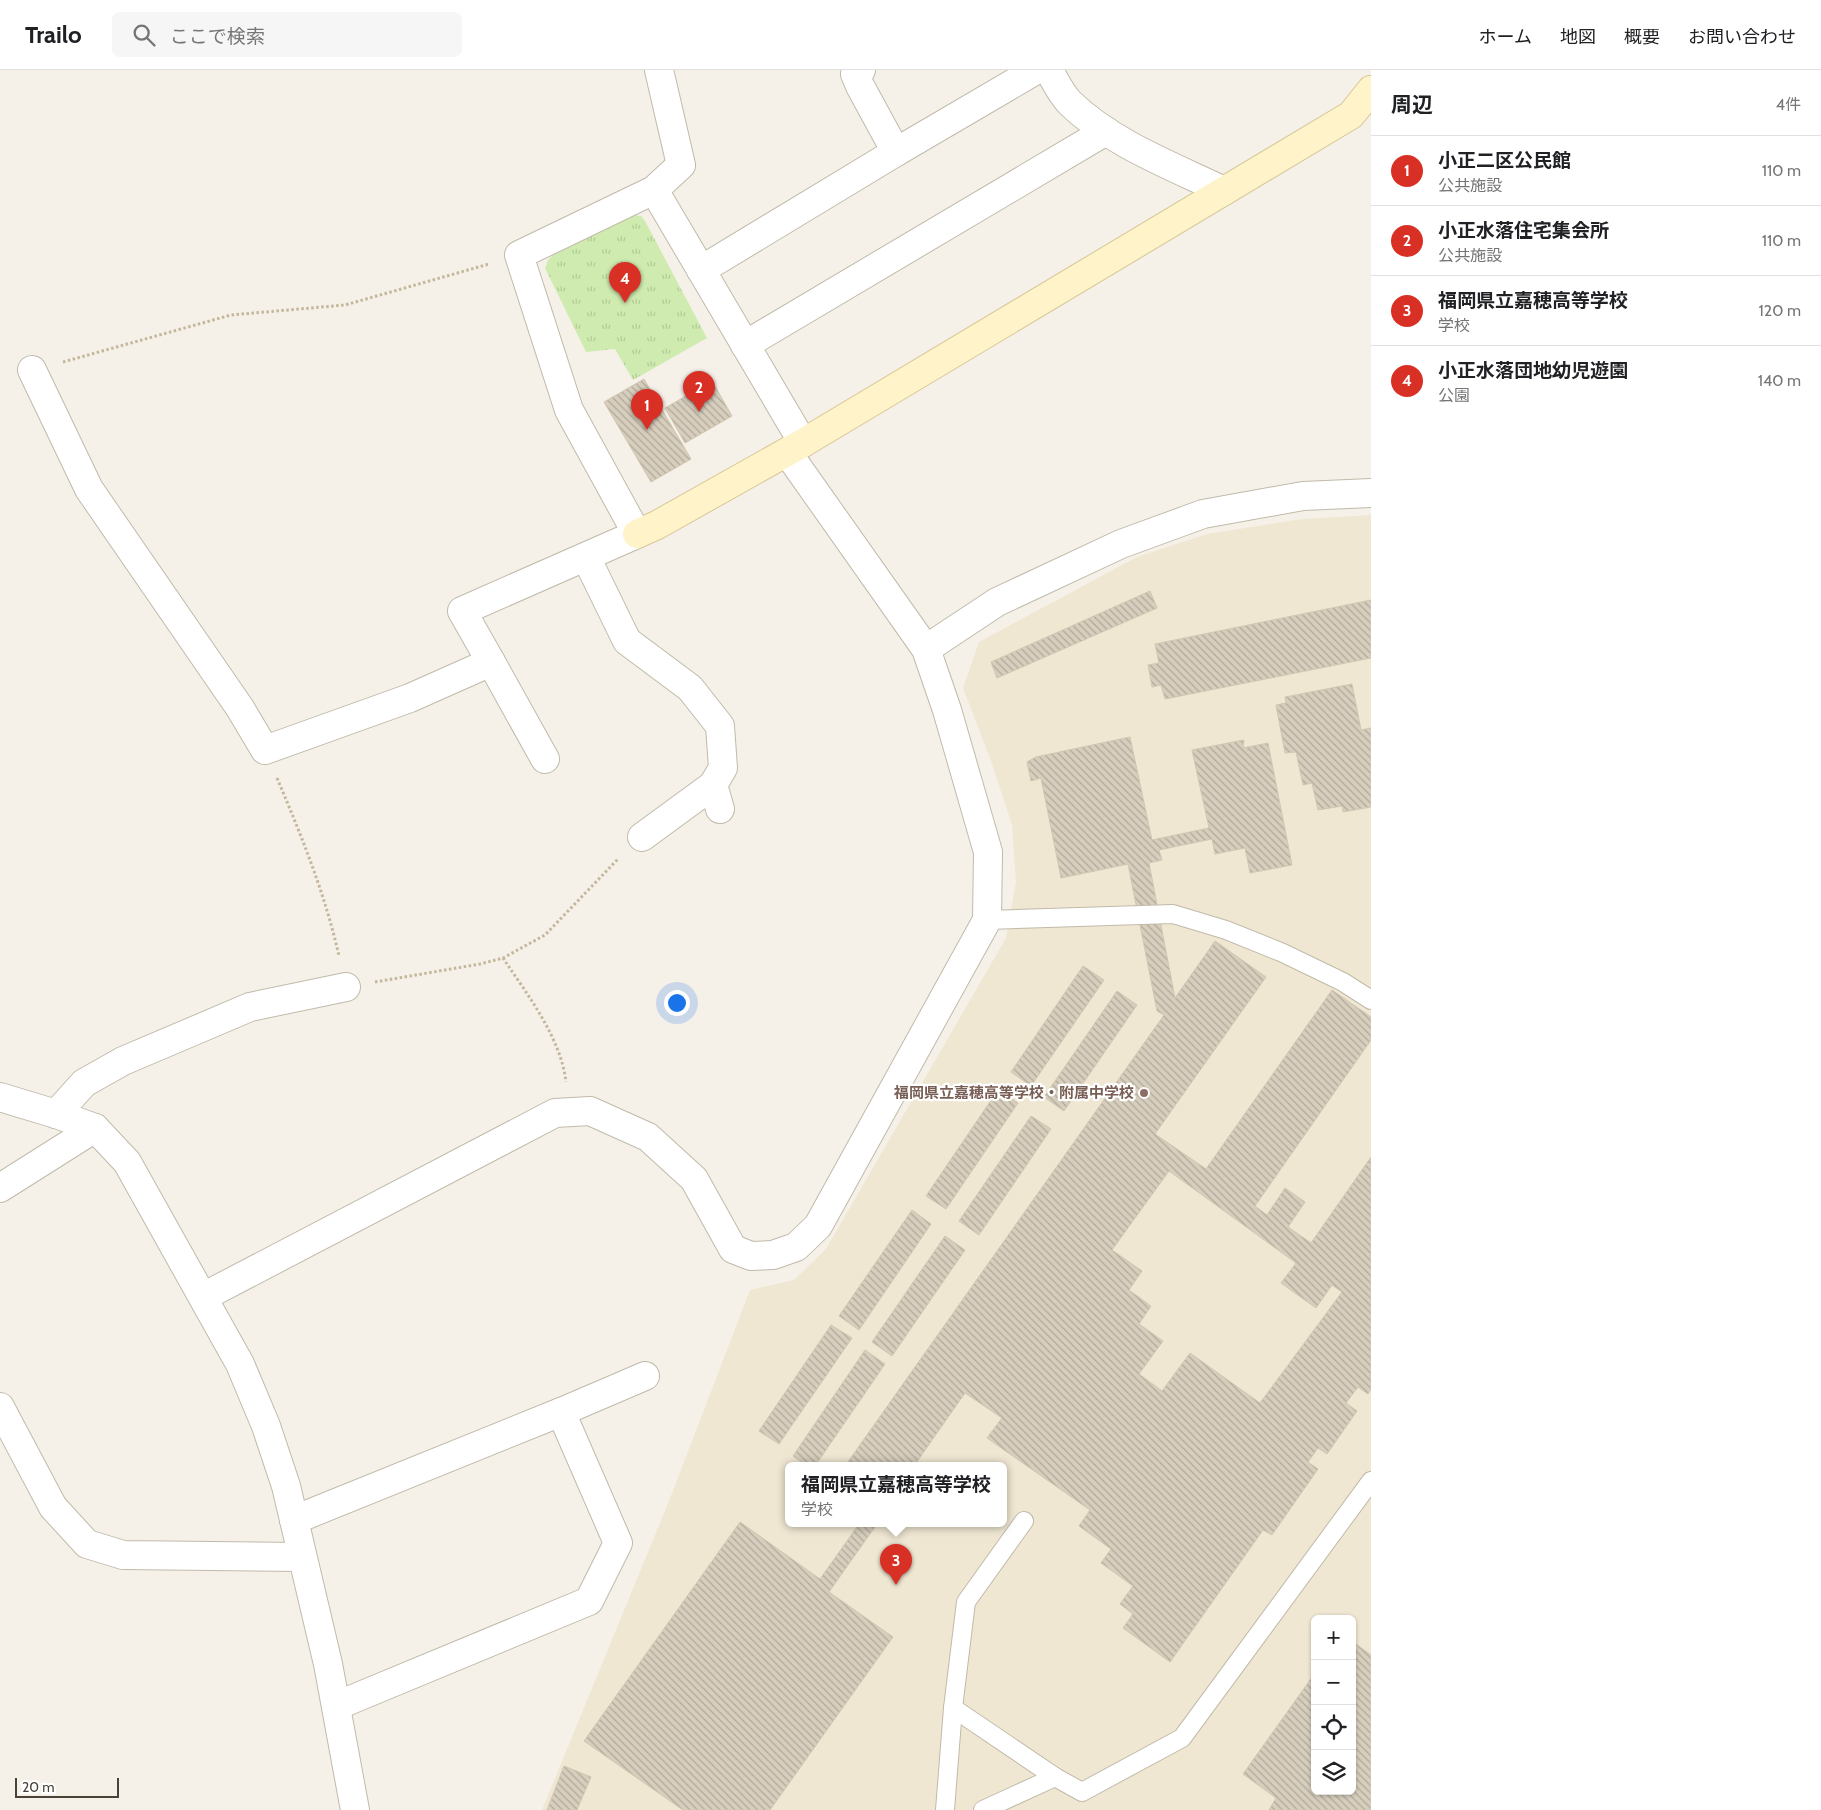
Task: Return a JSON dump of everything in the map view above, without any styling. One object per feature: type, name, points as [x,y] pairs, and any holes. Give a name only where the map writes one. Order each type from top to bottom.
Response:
[{"type":"street","points":[[637,534],[569,410],[518,255],[654,190],[681,165],[659,70]]},
{"type":"street","points":[[861,70],[855,74],[860,86],[896,152]]},
{"type":"street","points":[[701,270],[1036,70]]},
{"type":"street","points":[[1050,70],[1057,85],[1069,102],[1106,131],[1224,191]]},
{"type":"street","points":[[545,759],[462,611],[657,525],[794,447],[1351,115],[1371,90]]},
{"type":"street","points":[[745,345],[1106,131]]},
{"type":"street","points":[[203,1297],[555,1113],[590,1111],[648,1137],[694,1180],[722,1233],[733,1249],[751,1256],[773,1255],[796,1247],[818,1226],[987,920],[988,852],[947,710],[926,649],[794,447],[745,345],[654,190]]},
{"type":"street","points":[[32,370],[89,489],[240,708],[265,750],[410,698],[491,662]]},
{"type":"street","points":[[926,649],[997,602],[1121,544],[1203,514],[1303,496],[1371,493]]},
{"type":"street","points":[[586,557],[627,641],[690,688],[720,726],[723,768],[716,797],[642,837]]},
{"type":"street","points":[[56,1114],[84,1083],[123,1061],[250,1007],[346,987]]},
{"type":"street","points":[[0,1097],[95,1128],[127,1162],[240,1364],[266,1426],[286,1486],[328,1664],[355,1810]]},
{"type":"street","points":[[0,1188],[95,1128]]},
{"type":"street","points":[[294,1520],[562,1412],[645,1376]]},
{"type":"street","points":[[0,1407],[53,1506],[87,1544],[122,1556],[302,1557]]},
{"type":"street","points":[[336,1706],[589,1601],[618,1543],[562,1412]]},
{"type":"lane","points":[[987,920],[1173,914],[1226,930],[1283,953],[1344,982],[1371,1000]]},
{"type":"lane","points":[[953,1708],[1082,1792],[1182,1738],[1371,1481]]},
{"type":"lane","points":[[945,1810],[953,1708],[966,1602],[1024,1521]]},
{"type":"lane","points":[[983,1810],[1055,1776]]},
{"type":"path","points":[[32,370],[231,315],[346,305],[518,255]]},
{"type":"path","points":[[265,750],[304,842],[331,917],[346,987],[480,964],[503,958],[545,935],[608,868],[642,837]]},
{"type":"path","points":[[503,958],[530,999],[564,1065],[569,1112]]},
{"type":"shaded area","name":"福岡県立嘉穂高等学校・附属中学校","points":[[1371,515],[1371,1810],[542,1810],[669,1501],[750,1290],[794,1280],[826,1249],[1006,938],[1016,882],[1012,825],[992,764],[963,688],[979,642],[1137,557],[1207,534],[1302,519]]},
{"type":"green space","points":[[634,215],[641,216],[645,221],[707,338],[633,380],[615,349],[586,352],[545,268],[548,260],[554,254]]},
{"type":"building","points":[[644,379],[691,459],[651,482],[604,402]]},
{"type":"building","points":[[712,381],[732,416],[685,443],[665,408]]},
{"type":"building","points":[[1150,591],[1157,608],[997,678],[991,662]]},
{"type":"building","points":[[1371,600],[1371,658],[1165,699],[1161,685],[1152,687],[1148,665],[1159,663],[1155,644]]},
{"type":"building","points":[[1352,684],[1361,730],[1371,728],[1371,807],[1343,812],[1342,806],[1318,810],[1312,783],[1303,785],[1296,752],[1285,753],[1276,705],[1286,703],[1285,697]]},
{"type":"building","points":[[1130,737],[1152,840],[1209,828],[1192,750],[1244,740],[1243,748],[1268,743],[1292,865],[1250,873],[1245,848],[1215,854],[1212,839],[1159,850],[1162,860],[1149,863],[1175,998],[1215,941],[1266,977],[1155,1134],[1206,1169],[1332,990],[1371,1017],[1371,1040],[1255,1206],[1267,1215],[1285,1188],[1305,1202],[1288,1227],[1311,1243],[1371,1157],[1371,1389],[1368,1394],[1358,1387],[1346,1403],[1357,1411],[1327,1454],[1318,1448],[1308,1462],[1318,1469],[1272,1535],[1263,1530],[1170,1662],[1123,1628],[1133,1614],[1120,1604],[1133,1586],[1101,1563],[1111,1549],[1079,1526],[1090,1510],[987,1438],[1002,1418],[965,1393],[917,1462],[848,1462],[1164,1015],[1157,1011],[1128,864],[1061,878],[1041,778],[1031,781],[1027,762],[1036,757]],"holes":[[[1169,1171],[1296,1263],[1281,1283],[1316,1308],[1332,1285],[1342,1292],[1260,1403],[1190,1353],[1162,1391],[1139,1374],[1163,1341],[1139,1324],[1151,1306],[1129,1290],[1142,1271],[1112,1250]]]},
{"type":"building","points":[[1083,966],[1104,980],[1031,1086],[1011,1072]]},
{"type":"building","points":[[1117,991],[1137,1005],[1064,1111],[1044,1097]]},
{"type":"building","points":[[998,1090],[1018,1103],[946,1209],[926,1196]]},
{"type":"building","points":[[1031,1116],[1051,1129],[979,1235],[959,1221]]},
{"type":"building","points":[[912,1210],[931,1224],[859,1330],[839,1316]]},
{"type":"building","points":[[945,1236],[965,1250],[892,1356],[872,1342]]},
{"type":"building","points":[[831,1325],[852,1338],[779,1444],[759,1431]]},
{"type":"building","points":[[865,1350],[885,1364],[818,1462],[801,1462],[793,1456]]},
{"type":"building","points":[[740,1522],[820,1579],[857,1527],[875,1527],[829,1592],[893,1637],[770,1810],[683,1810],[584,1741]]},
{"type":"building","points":[[1356,1644],[1371,1655],[1371,1810],[1269,1810],[1276,1798],[1243,1774],[1311,1679],[1311,1795],[1356,1795]]},
{"type":"building","points":[[564,1766],[591,1777],[577,1810],[547,1810]]},
{"type":"place","name":"小正水落団地幼児遊園","points":[[625,303]]},
{"type":"place","name":"小正水落住宅集会所","points":[[699,412]]},
{"type":"place","name":"小正二区公民館","points":[[647,430]]},
{"type":"place","name":"福岡県立嘉穂高等学校・附属中学校","points":[[1144,1093]]},
{"type":"place","name":"福岡県立嘉穂高等学校","points":[[896,1585]]}]
